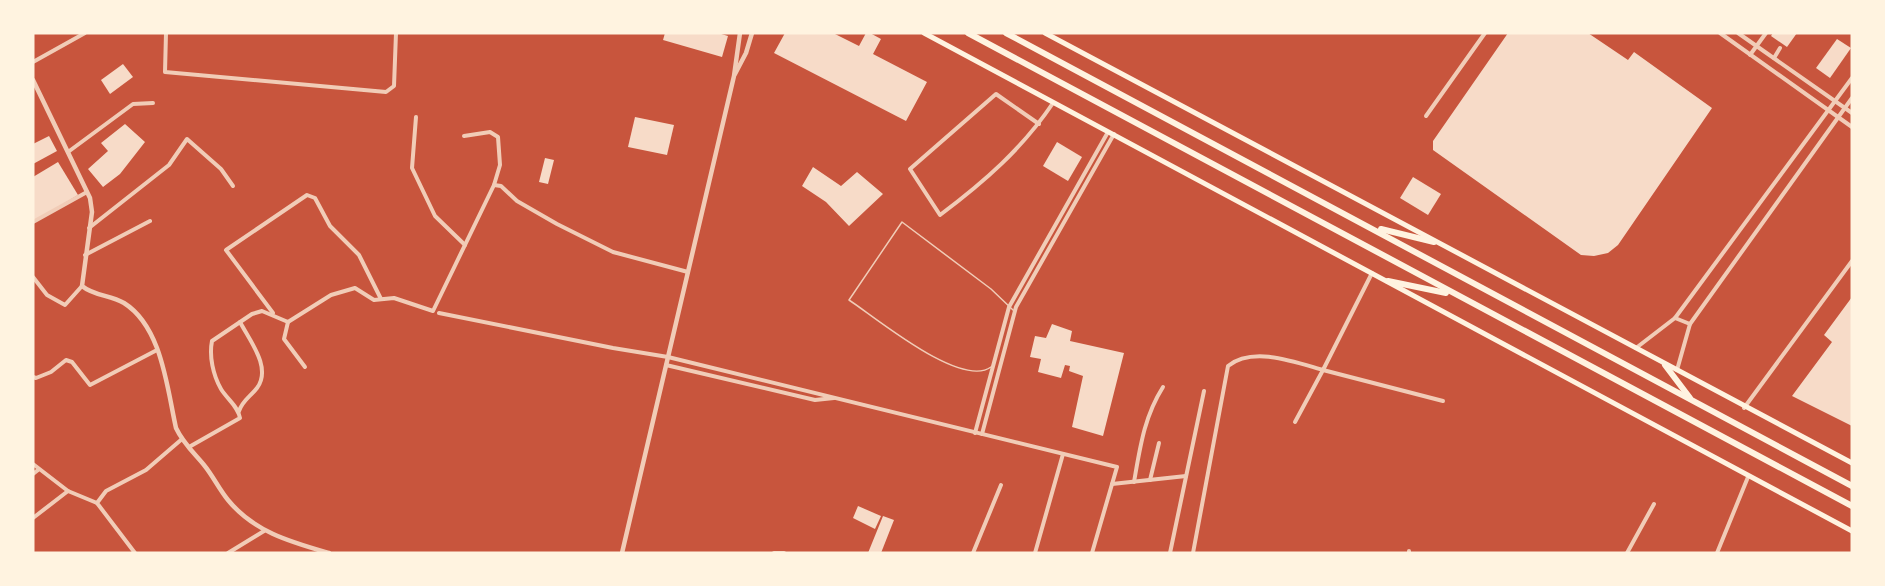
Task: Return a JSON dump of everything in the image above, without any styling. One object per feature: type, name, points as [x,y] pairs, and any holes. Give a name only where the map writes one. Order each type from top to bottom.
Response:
[{"type":"highway","points":[[968,33],[1852,506]]},
{"type":"highway","points":[[1006,33],[1852,486]]},
{"type":"highway","points":[[1372,227],[1434,242]]},
{"type":"highway","points":[[1388,281],[1452,294]]},
{"type":"highway","points":[[1665,365],[1693,402]]},
{"type":"main road","points":[[924,33],[1852,531]]},
{"type":"main road","points":[[1046,33],[1852,464]]},
{"type":"street","points":[[33,62],[85,33]]},
{"type":"street","points":[[166,33],[165,72],[386,92],[394,86],[396,33]]},
{"type":"street","points":[[622,553],[734,76],[740,33]]},
{"type":"street","points":[[734,76],[746,53],[752,33]]},
{"type":"street","points":[[1426,116],[1485,33]]},
{"type":"street","points":[[1720,33],[1852,127]]},
{"type":"street","points":[[1738,33],[1852,113]]},
{"type":"street","points":[[1750,55],[1766,33]]},
{"type":"street","points":[[1774,58],[1780,48]]},
{"type":"street","points":[[1636,349],[1676,318],[1852,78]]},
{"type":"street","points":[[33,80],[87,192],[92,212],[82,286],[65,305],[47,295],[33,277]]},
{"type":"street","points":[[1039,123],[996,94],[910,169],[940,215],[990,177],[1039,123],[1053,103]]},
{"type":"street","points":[[1677,372],[1690,324],[1852,98]]},
{"type":"street","points":[[68,152],[133,104],[153,103]]},
{"type":"street","points":[[416,117],[412,168],[435,216],[465,245]]},
{"type":"street","points":[[305,367],[284,339],[288,322],[331,295],[355,288],[374,300],[393,298],[433,311],[494,185],[500,165],[498,136],[490,132],[464,136]]},
{"type":"street","points":[[975,433],[1009,307],[1111,132]]},
{"type":"street","points":[[982,434],[1015,311],[1111,132]]},
{"type":"street","points":[[89,228],[169,165],[187,139],[221,169],[233,186]]},
{"type":"street","points":[[494,185],[501,186],[517,201],[556,224],[613,252],[688,272]]},
{"type":"street","points":[[33,222],[87,192]]},
{"type":"street","points":[[274,315],[226,250],[307,195],[315,198],[330,226],[359,255],[381,299]]},
{"type":"street","points":[[1066,207],[1071,210]]},
{"type":"street","points":[[85,255],[150,221]]},
{"type":"street","points":[[1744,408],[1852,261]]},
{"type":"street","points":[[1295,422],[1372,273]]},
{"type":"street","points":[[82,286],[89,292],[125,304],[140,319],[158,350],[176,428],[182,440],[228,500],[249,521],[264,531],[329,553]]},
{"type":"street","points":[[239,411],[222,389],[209,352],[212,341],[240,322],[262,311],[288,322]]},
{"type":"street","points":[[439,313],[668,357],[1117,467],[1092,553]]},
{"type":"street","points":[[1676,318],[1690,324]]},
{"type":"street","points":[[189,447],[240,418],[239,411],[243,400],[257,388],[263,376],[261,362],[240,322]]},
{"type":"street","points":[[1004,326],[1010,327]]},
{"type":"street","points":[[33,376],[36,378],[51,372],[66,360],[72,362],[90,385],[158,350]]},
{"type":"street","points":[[1193,553],[1228,366],[1238,357],[1283,358],[1443,401]]},
{"type":"street","points":[[666,365],[815,400],[837,398]]},
{"type":"street","points":[[1134,482],[1144,426],[1151,405],[1163,387]]},
{"type":"street","points":[[1170,553],[1204,391]]},
{"type":"street","points":[[815,400],[818,393]]},
{"type":"street","points":[[97,503],[106,491],[146,470],[182,440]]},
{"type":"street","points":[[1150,480],[1159,443]]},
{"type":"street","points":[[1035,553],[1063,454]]},
{"type":"street","points":[[33,464],[68,491],[97,503],[135,553]]},
{"type":"street","points":[[33,474],[39,470]]},
{"type":"street","points":[[1112,484],[1186,476]]},
{"type":"street","points":[[1717,553],[1748,477]]},
{"type":"street","points":[[973,553],[1001,485]]},
{"type":"street","points":[[33,518],[68,491]]},
{"type":"street","points":[[1627,553],[1654,504]]},
{"type":"street","points":[[228,553],[264,531]]},
{"type":"street","points":[[309,548],[316,553]]},
{"type":"street","points":[[774,553],[784,553]]},
{"type":"lane","points":[[994,364],[982,371],[953,367],[934,357],[849,300],[902,222],[991,289],[1015,311]]},
{"type":"building","points":[[665,33],[718,33],[728,36],[722,57],[663,40]]},
{"type":"building","points":[[785,33],[833,33],[859,46],[866,33],[870,33],[881,39],[873,54],[927,82],[906,121],[774,53]]},
{"type":"building","points":[[1508,33],[1588,33],[1628,60],[1634,52],[1712,108],[1618,245],[1608,253],[1594,256],[1581,255],[1433,150],[1433,141]]},
{"type":"building","points":[[1773,33],[1797,33],[1787,47],[1771,36]]},
{"type":"building","points":[[1837,39],[1851,48],[1830,78],[1816,68]]},
{"type":"building","points":[[123,64],[133,77],[110,94],[101,80]]},
{"type":"building","points":[[635,117],[674,125],[667,155],[628,147]]},
{"type":"building","points":[[125,124],[145,142],[120,174],[103,187],[88,169],[108,151],[101,143]]},
{"type":"building","points":[[49,136],[57,151],[33,164],[33,144]]},
{"type":"building","points":[[1057,142],[1082,157],[1068,181],[1043,166]]},
{"type":"building","points":[[545,158],[554,160],[548,184],[539,182]]},
{"type":"building","points":[[58,162],[78,195],[33,222],[33,177]]},
{"type":"building","points":[[813,167],[841,186],[857,172],[883,194],[849,226],[826,202],[802,186]]},
{"type":"building","points":[[1413,177],[1441,194],[1428,215],[1400,198]]},
{"type":"building","points":[[1852,297],[1852,426],[1792,396],[1832,342],[1824,335]]},
{"type":"building","points":[[1052,324],[1072,331],[1070,341],[1124,353],[1103,436],[1072,427],[1083,376],[1069,371],[1070,366],[1065,365],[1061,378],[1038,372],[1041,359],[1030,357],[1035,336],[1046,338]]},
{"type":"building","points":[[858,506],[881,516],[875,529],[853,518]]},
{"type":"building","points":[[883,516],[894,520],[881,553],[868,553]]}]
